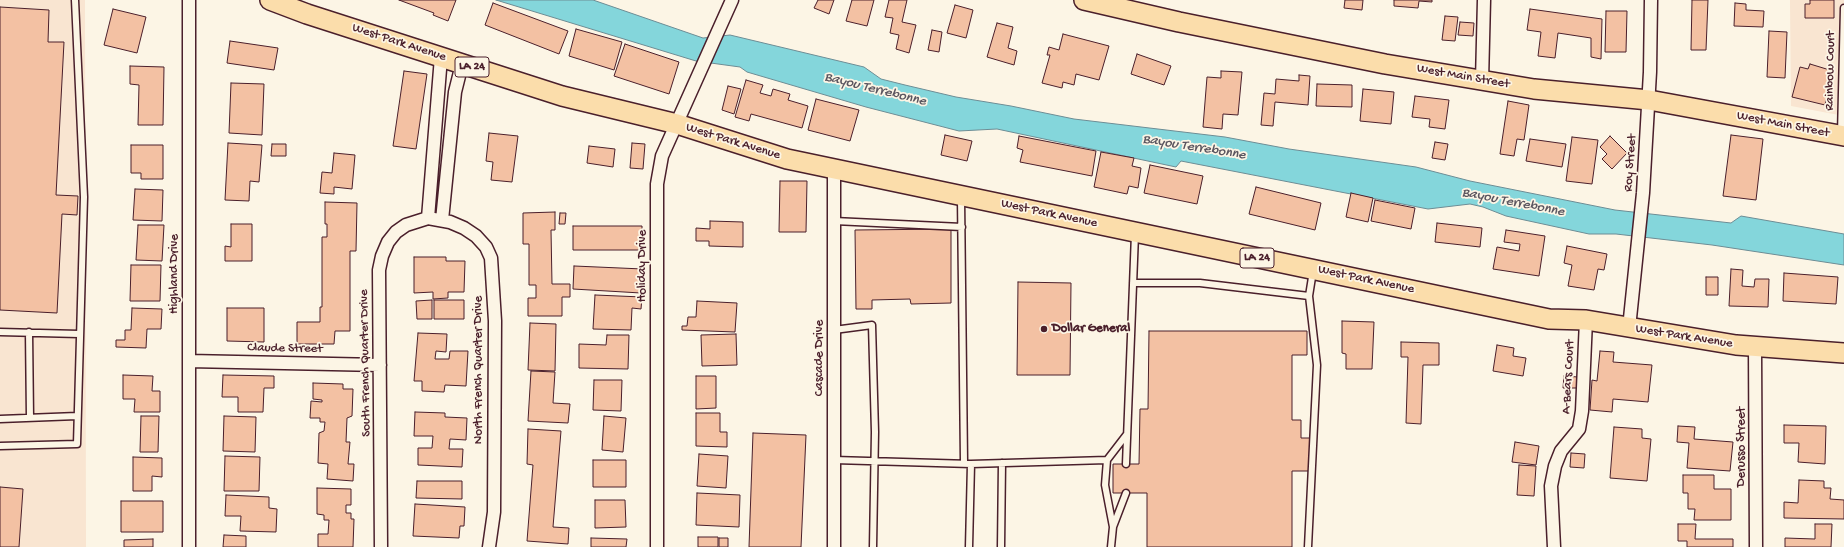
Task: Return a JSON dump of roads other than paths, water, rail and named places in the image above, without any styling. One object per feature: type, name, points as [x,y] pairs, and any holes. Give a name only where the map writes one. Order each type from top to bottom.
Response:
[{"type":"main road","name":"West Park Avenue","points":[[270,0],[562,96],[677,124],[787,159],[1550,319],[1586,320],[1736,345],[1844,353]]},
{"type":"main road","name":"West Main Street","points":[[1084,0],[1179,22],[1377,63],[1534,89],[1649,100],[1842,136]]},
{"type":"street","name":"Highland Drive","points":[[189,0],[189,547]]},
{"type":"street","name":"Holiday Drive","points":[[657,547],[657,184],[662,156],[732,0]]},
{"type":"street","points":[[1482,81],[1484,0]]},
{"type":"street","name":"Roy Street","points":[[1629,328],[1643,193],[1649,100],[1651,0]]},
{"type":"street","points":[[428,218],[440,57]]},
{"type":"street","points":[[442,220],[455,92],[462,64]]},
{"type":"street","name":"Cascade Drive","points":[[834,169],[834,547]]},
{"type":"street","name":"South French Quarter Drive","points":[[381,547],[379,270],[382,256],[388,242],[396,232],[406,225],[428,218],[442,220]]},
{"type":"street","name":"North French Quarter Drive","points":[[442,220],[464,228],[476,236],[486,248],[491,258],[494,321],[494,512],[489,547]]},
{"type":"street","name":"A-Bears Court","points":[[1554,547],[1551,486],[1555,466],[1561,451],[1579,428],[1582,411],[1586,320]]},
{"type":"street","name":"Derusso Street","points":[[1755,346],[1756,547]]},
{"type":"street","name":"Claude Street","points":[[189,361],[380,365]]},
{"type":"lane","points":[[0,446],[77,444],[84,197],[75,0]]},
{"type":"lane","name":"Rainbow Court","points":[[1842,136],[1844,8]]},
{"type":"lane","points":[[961,196],[969,547]]},
{"type":"lane","points":[[834,221],[962,227]]},
{"type":"lane","points":[[1126,464],[1135,232]]},
{"type":"lane","points":[[1308,547],[1317,365],[1309,296],[1314,269]]},
{"type":"lane","points":[[1133,283],[1200,282],[1309,296]]},
{"type":"lane","points":[[834,330],[872,325],[874,461],[873,547]]},
{"type":"lane","points":[[0,332],[79,334]]},
{"type":"lane","points":[[29,332],[30,418]]},
{"type":"lane","points":[[0,418],[77,416]]},
{"type":"lane","points":[[1113,527],[1105,484],[1107,460],[1127,434]]},
{"type":"lane","points":[[834,460],[1002,463],[1107,460]]},
{"type":"lane","points":[[1001,547],[1002,463]]},
{"type":"lane","points":[[1111,547],[1113,527],[1126,492]]},
{"type":"water","name":"Bayou Terrebonne","points":[[496,0],[593,0],[703,38],[730,35],[864,67],[881,79],[905,85],[956,97],[1011,106],[1074,119],[1225,137],[1289,149],[1416,167],[1470,181],[1615,210],[1731,223],[1741,216],[1844,234],[1844,265],[1712,245],[1616,234],[1589,234],[1506,216],[1483,207],[1470,204],[1428,209],[1181,161],[1176,167],[997,129],[959,131],[866,107],[747,72],[740,67],[696,61]]},
{"type":"place","name":"Dollar General","points":[[1044,329]]}]
